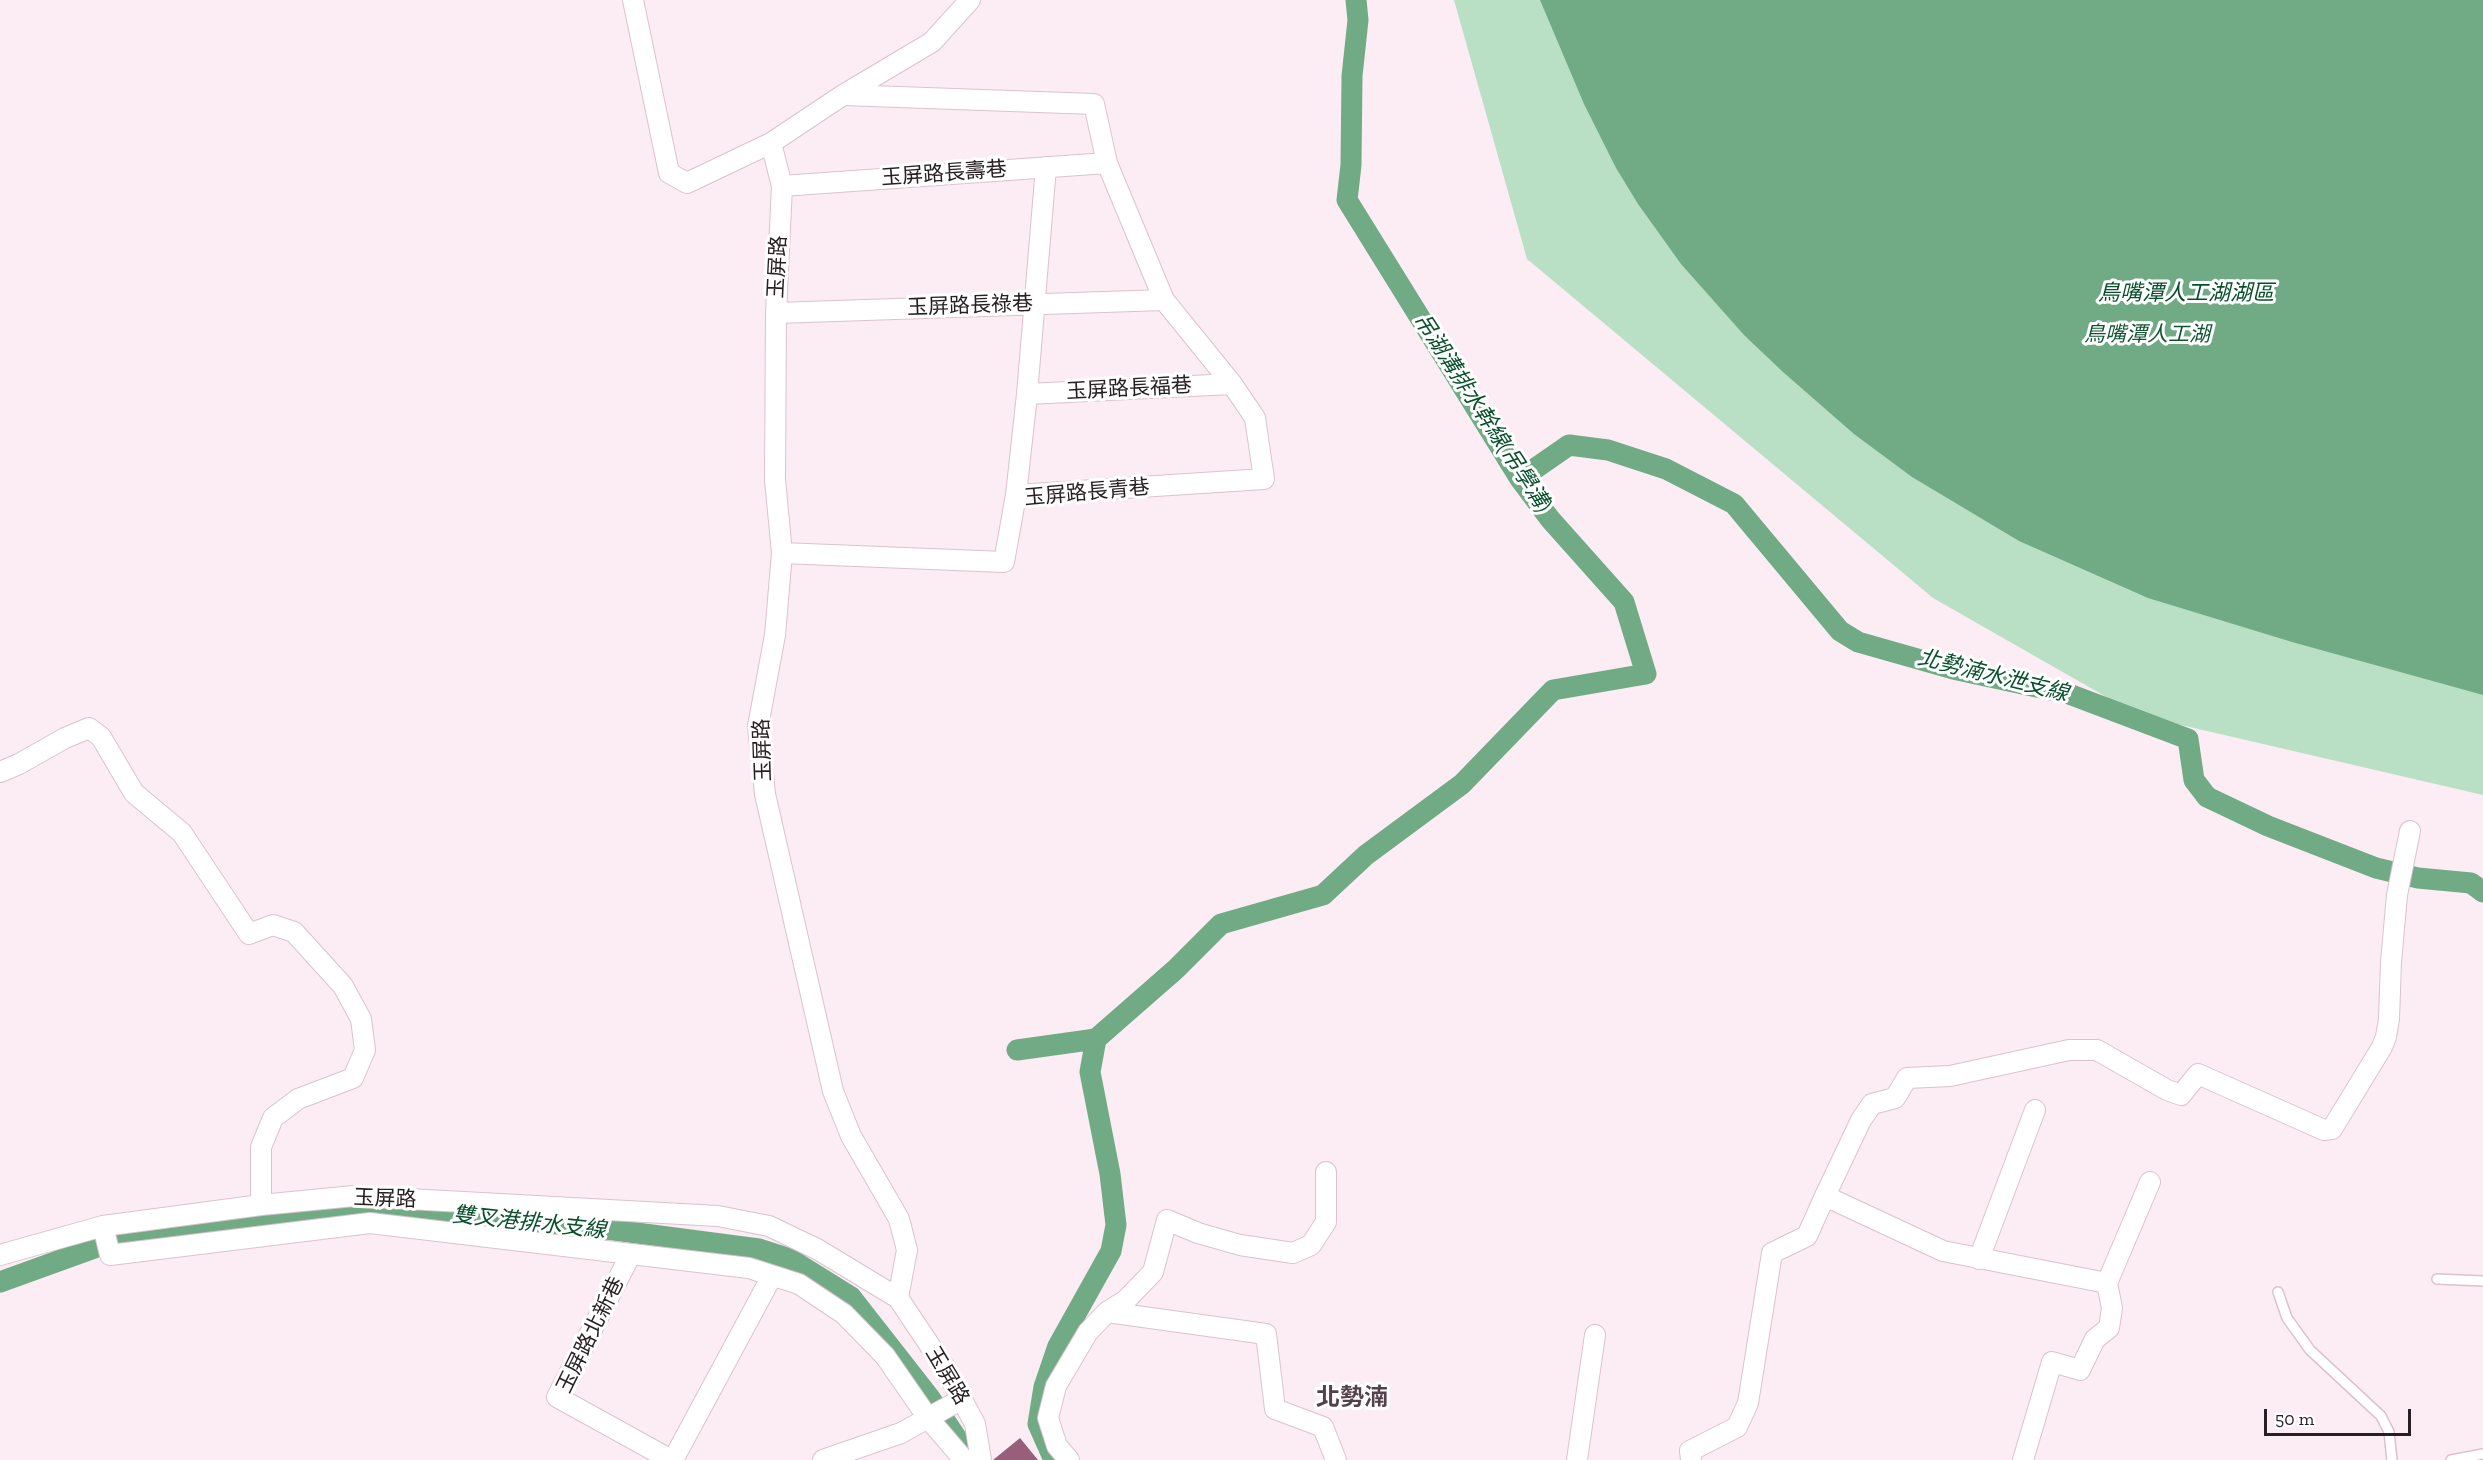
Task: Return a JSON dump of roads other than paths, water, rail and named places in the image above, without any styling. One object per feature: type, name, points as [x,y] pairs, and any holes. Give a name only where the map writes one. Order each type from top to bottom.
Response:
[{"type":"street","points":[[633,0],[669,173],[687,183],[771,143],[843,95],[932,42],[970,0]]},
{"type":"street","points":[[843,95],[1094,104],[1107,163],[1164,300],[1232,384]]},
{"type":"street","name":"玉屏路","points":[[771,143],[782,186],[776,313],[774,480],[782,553],[775,635],[758,726],[765,794],[833,1091],[850,1136],[900,1219],[907,1250],[898,1298]]},
{"type":"street","name":"玉屏路長壽巷","points":[[782,186],[1107,163]]},
{"type":"street","points":[[1016,495],[1036,303],[1046,167]]},
{"type":"street","name":"玉屏路長祿巷","points":[[776,313],[1164,300]]},
{"type":"street","name":"玉屏路長福巷","points":[[1027,394],[1232,384]]},
{"type":"street","name":"玉屏路長青巷","points":[[782,553],[1004,562],[1016,495],[1264,479],[1255,418],[1232,384]]},
{"type":"street","points":[[0,772],[19,765],[65,738],[89,728],[101,737],[134,793],[182,833],[249,934],[273,925],[294,932],[343,986],[361,1019],[365,1050],[353,1078],[298,1099],[273,1118],[261,1147],[261,1205]]},
{"type":"street","points":[[1690,1460],[1690,1451],[1737,1427],[1748,1403],[1772,1253],[1807,1236],[1861,1120],[1872,1104],[1895,1098],[1907,1078],[1950,1076],[2069,1050],[2097,1050],[2167,1090],[2181,1095],[2198,1074],[2324,1130],[2332,1129],[2386,1037],[2397,895],[2410,831]]},
{"type":"street","points":[[1979,1259],[2035,1110]]},
{"type":"street","points":[[1069,1460],[1057,1446],[1048,1418],[1056,1386],[1088,1332],[1107,1312],[1126,1300],[1153,1272],[1167,1220],[1198,1233],[1240,1245],[1293,1252],[1311,1245],[1326,1222],[1326,1172]]},
{"type":"street","points":[[2023,1460],[2052,1362],[2080,1370],[2095,1339],[2109,1328],[2112,1308],[2107,1284],[2150,1182]]},
{"type":"street","name":"玉屏路","points":[[0,1255],[103,1226],[261,1205],[354,1196],[718,1216],[769,1226],[818,1249],[898,1298],[945,1368],[975,1424],[981,1460]]},
{"type":"street","points":[[1825,1196],[1943,1251],[2107,1284]]},
{"type":"street","points":[[103,1226],[110,1255],[370,1223],[749,1268],[799,1284],[844,1314],[885,1356],[928,1418],[964,1460]]},
{"type":"street","name":"玉屏路北新巷","points":[[631,1254],[556,1397],[672,1460]]},
{"type":"street","points":[[672,1460],[772,1276]]},
{"type":"street","points":[[1107,1312],[1266,1334],[1275,1409],[1323,1427],[1336,1460]]},
{"type":"street","points":[[1578,1460],[1595,1335]]},
{"type":"street","points":[[823,1460],[901,1433],[962,1399]]},
{"type":"lane","points":[[2437,1279],[2483,1281]]},
{"type":"lane","points":[[2278,1292],[2286,1318],[2310,1350],[2381,1416],[2389,1432],[2392,1460]]},
{"type":"lane","points":[[2451,1460],[2483,1454]]},
{"type":"water","name":"鳥嘴潭人工湖湖區","points":[[1540,0],[2483,0],[2483,695],[2292,642],[2148,598],[2019,541],[1912,477],[1854,434],[1783,372],[1744,335],[1681,264],[1638,204],[1616,168],[1584,104]]},
{"type":"waterway","name":"吊湖溝排水幹線(吊學溝)","points":[[1017,1050],[1096,1039],[1176,969],[1221,924],[1323,895],[1366,855],[1462,784],[1553,690],[1646,674],[1624,602],[1550,519],[1520,479],[1347,200],[1351,165],[1352,76],[1358,20],[1356,0]]},
{"type":"waterway","name":"北勢湳水泄支線","points":[[1520,479],[1569,445],[1608,450],[1666,469],[1734,504],[1840,631],[1858,642],[1953,669],[2069,694],[2188,739],[2194,780],[2207,797],[2268,826],[2376,868],[2418,878],[2471,883],[2483,892]]},
{"type":"waterway","name":"吊湖溝排水幹線(吊學溝)","points":[[1054,1460],[1038,1424],[1044,1387],[1058,1346],[1111,1251],[1116,1225],[1110,1174],[1090,1072],[1096,1039]]},
{"type":"waterway","name":"雙叉港排水支線","points":[[0,1282],[119,1239],[305,1211],[382,1210],[472,1216],[606,1229],[759,1249],[790,1259],[851,1297],[930,1398],[966,1452]]},
{"type":"district","name":"北勢湳","points":[[1352,1398]]},
{"type":"park label","name":"鳥嘴潭人工湖","points":[[2147,335]]}]
